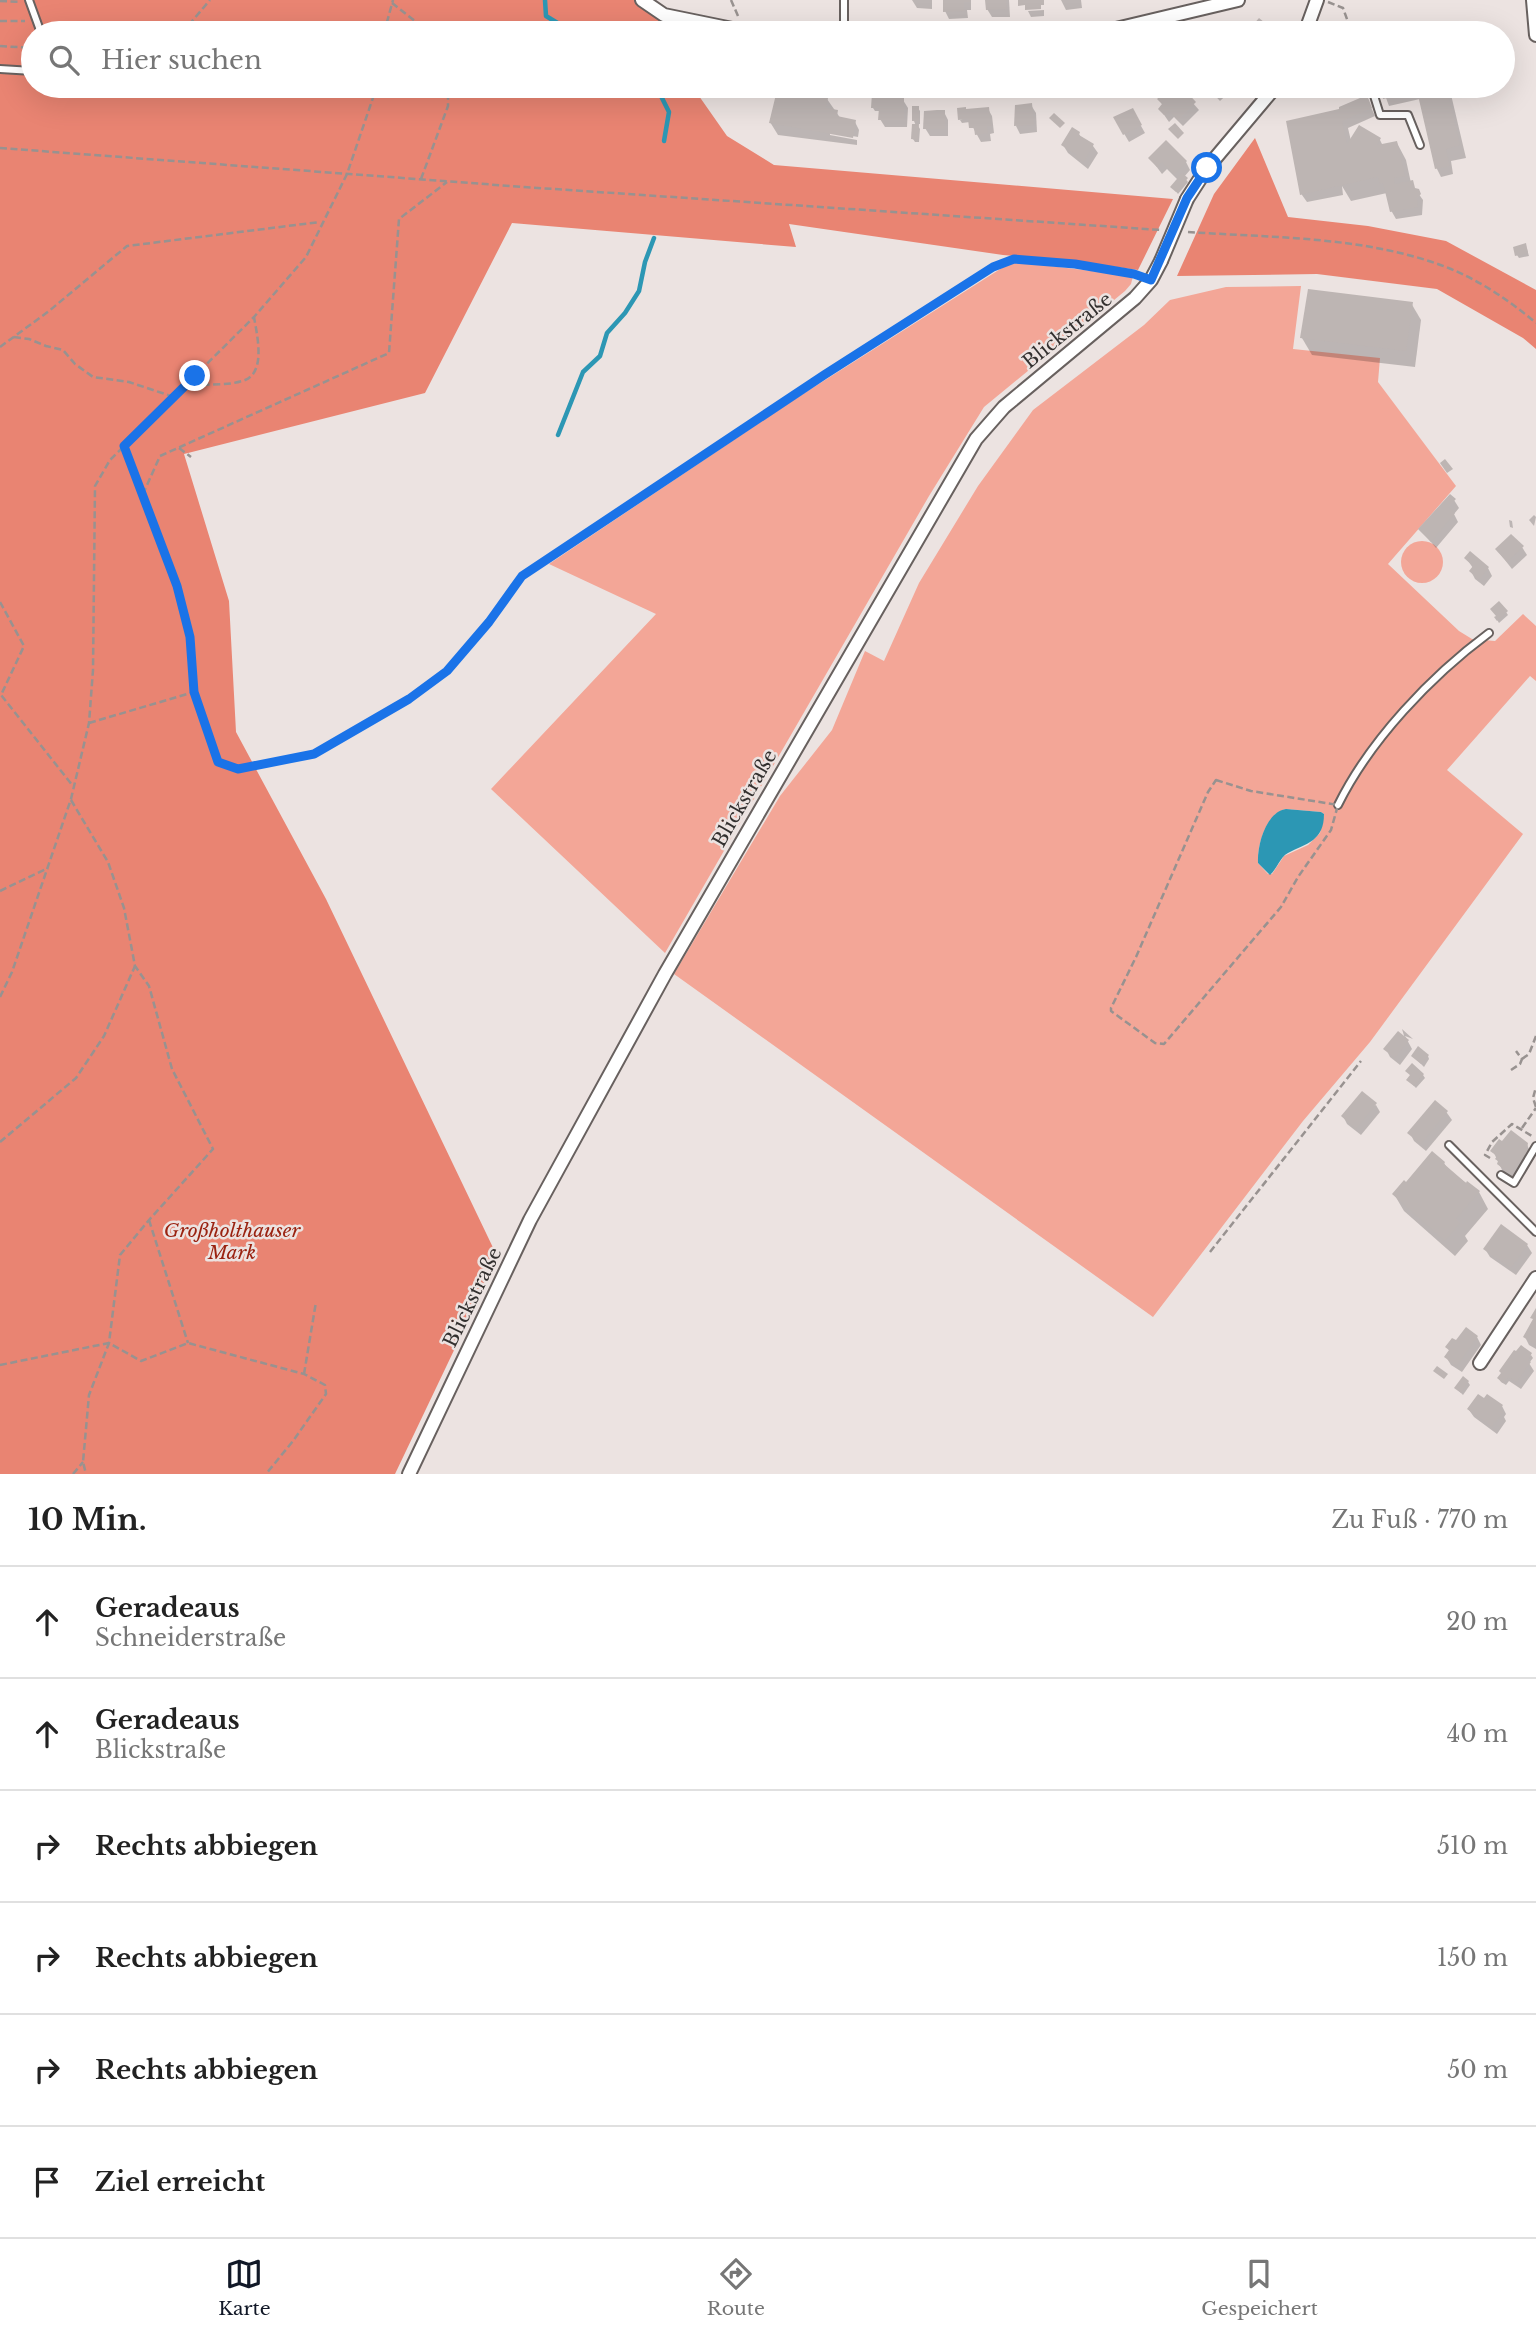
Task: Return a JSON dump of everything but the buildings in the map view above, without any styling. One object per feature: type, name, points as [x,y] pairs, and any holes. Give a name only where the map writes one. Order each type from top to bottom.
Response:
[{"type":"street","points":[[642,0],[664,15],[693,21]]},
{"type":"street","points":[[1150,21],[1238,0]]},
{"type":"street","points":[[1310,21],[1320,0]]},
{"type":"street","points":[[1533,0],[1536,35]]},
{"type":"street","name":"Blickstraße","points":[[409,1474],[530,1220],[672,962],[976,439],[1004,407],[1123,310],[1151,280],[1187,198],[1207,168],[1266,98]]},
{"type":"street","points":[[1480,1363],[1536,1278]]},
{"type":"lane","points":[[844,0],[844,21]]},
{"type":"lane","points":[[30,1],[37,21]]},
{"type":"lane","points":[[0,69],[21,70]]},
{"type":"lane","points":[[1375,98],[1380,116],[1408,116],[1420,145]]},
{"type":"lane","points":[[1338,805],[1375,746],[1406,709],[1469,648],[1489,633]]},
{"type":"lane","points":[[1501,1175],[1514,1183],[1536,1144]]},
{"type":"lane","points":[[1448,1145],[1536,1232]]},
{"type":"path","points":[[192,21],[210,0]]},
{"type":"path","points":[[731,0],[740,21]]},
{"type":"path","points":[[1320,0],[1343,8],[1348,21]]},
{"type":"path","points":[[0,1],[30,1]]},
{"type":"path","points":[[387,21],[393,1],[416,21]]},
{"type":"path","points":[[0,20],[21,21]]},
{"type":"path","points":[[0,46],[21,47]]},
{"type":"path","points":[[0,997],[12,972],[75,788],[89,723],[93,670],[95,486],[110,460],[254,317],[306,257],[347,174],[373,98]]},
{"type":"path","points":[[421,179],[449,106],[449,98]]},
{"type":"path","points":[[0,148],[1170,230]]},
{"type":"path","points":[[143,494],[160,456],[389,353],[399,219],[448,181]]},
{"type":"path","points":[[0,347],[127,246],[322,222]]},
{"type":"path","points":[[1183,231],[1355,244],[1430,261],[1479,283],[1516,306],[1536,323]]},
{"type":"path","points":[[124,446],[180,598],[190,637],[194,692],[218,762],[238,769],[314,754],[409,699],[447,671],[489,622],[522,576],[824,375],[993,267],[1014,259],[1075,264],[1134,274],[1151,280]]},
{"type":"path","points":[[195,376],[203,385],[244,381],[256,371],[259,344],[254,317]]},
{"type":"path","points":[[13,337],[63,350],[75,365],[93,377],[130,382],[174,397]]},
{"type":"path","points":[[179,448],[191,457]]},
{"type":"path","points":[[0,602],[24,646],[1,695],[75,788]]},
{"type":"path","points":[[89,723],[194,692]]},
{"type":"path","points":[[1216,780],[1251,791],[1338,805],[1331,830],[1281,907],[1164,1044],[1155,1043],[1111,1011],[1208,792],[1216,780]]},
{"type":"path","points":[[71,799],[108,862],[124,908],[135,966],[149,986],[173,1069],[213,1149],[120,1255],[109,1343],[89,1395],[83,1462],[86,1474]]},
{"type":"path","points":[[0,891],[48,868]]},
{"type":"path","points":[[0,1142],[76,1078],[104,1036],[135,966]]},
{"type":"path","points":[[1511,1070],[1529,1054],[1536,1036]]},
{"type":"path","points":[[1516,1051],[1522,1059]]},
{"type":"path","points":[[1210,1252],[1361,1061]]},
{"type":"path","points":[[1522,1128],[1536,1108],[1533,1098],[1536,1087]]},
{"type":"path","points":[[1490,1158],[1485,1155],[1488,1149],[1499,1134],[1512,1124],[1522,1128],[1536,1144]]},
{"type":"path","points":[[149,1220],[188,1343]]},
{"type":"path","points":[[304,1374],[316,1303]]},
{"type":"path","points":[[0,1365],[109,1343],[141,1361],[188,1343],[304,1374],[325,1385],[326,1394],[266,1474]]},
{"type":"path","points":[[74,1474],[83,1462]]},
{"type":"shaded area","points":[[1017,262],[1133,276],[1125,291],[984,407],[929,496],[665,953],[491,789],[656,614],[549,564],[792,401],[1005,266]]},
{"type":"shaded area","points":[[1301,286],[1293,349],[1380,358],[1378,382],[1456,486],[1388,564],[1459,631],[1472,639],[1495,641],[1523,614],[1536,626],[1536,681],[1530,676],[1447,770],[1523,834],[1370,1042],[1303,1121],[1153,1317],[674,974],[780,796],[832,730],[865,651],[884,661],[919,583],[978,486],[1033,410],[1144,325],[1170,300],[1226,287]],"holes":[[[1286,809],[1324,814],[1320,833],[1308,845],[1284,856],[1272,874],[1268,874],[1258,863],[1258,856],[1264,831],[1273,817]]]},
{"type":"shaded area","points":[[1422,541],[1437,547],[1443,562],[1437,577],[1422,583],[1407,577],[1401,562],[1407,547]]},
{"type":"green space","name":"Großholthauser Mark","points":[[0,0],[638,0],[666,21],[21,21],[21,98],[700,98],[727,136],[774,165],[1173,199],[1138,270],[1003,255],[789,224],[796,247],[512,223],[425,393],[184,454],[229,601],[236,732],[326,899],[498,1258],[395,1474],[0,1474]]},
{"type":"green space","points":[[1255,138],[1288,217],[1368,226],[1446,241],[1536,290],[1536,349],[1523,338],[1437,289],[1317,274],[1177,276],[1214,194]]},
{"type":"water","points":[[1286,809],[1321,812],[1324,814],[1323,823],[1318,836],[1285,855],[1270,875],[1258,863],[1259,847],[1268,823],[1279,811]]},
{"type":"waterway","points":[[545,0],[546,16],[554,21]]},
{"type":"waterway","points":[[662,98],[669,112],[664,141]]},
{"type":"waterway","points":[[558,435],[583,372],[600,356],[607,333],[625,313],[639,291],[645,262],[654,238]]},
{"type":"route","points":[[195,376],[124,446],[177,586],[190,637],[194,692],[218,762],[238,769],[314,754],[409,699],[447,671],[489,622],[522,576],[824,375],[993,267],[1014,259],[1075,264],[1144,276],[1151,280],[1187,198],[1207,168]]}]
